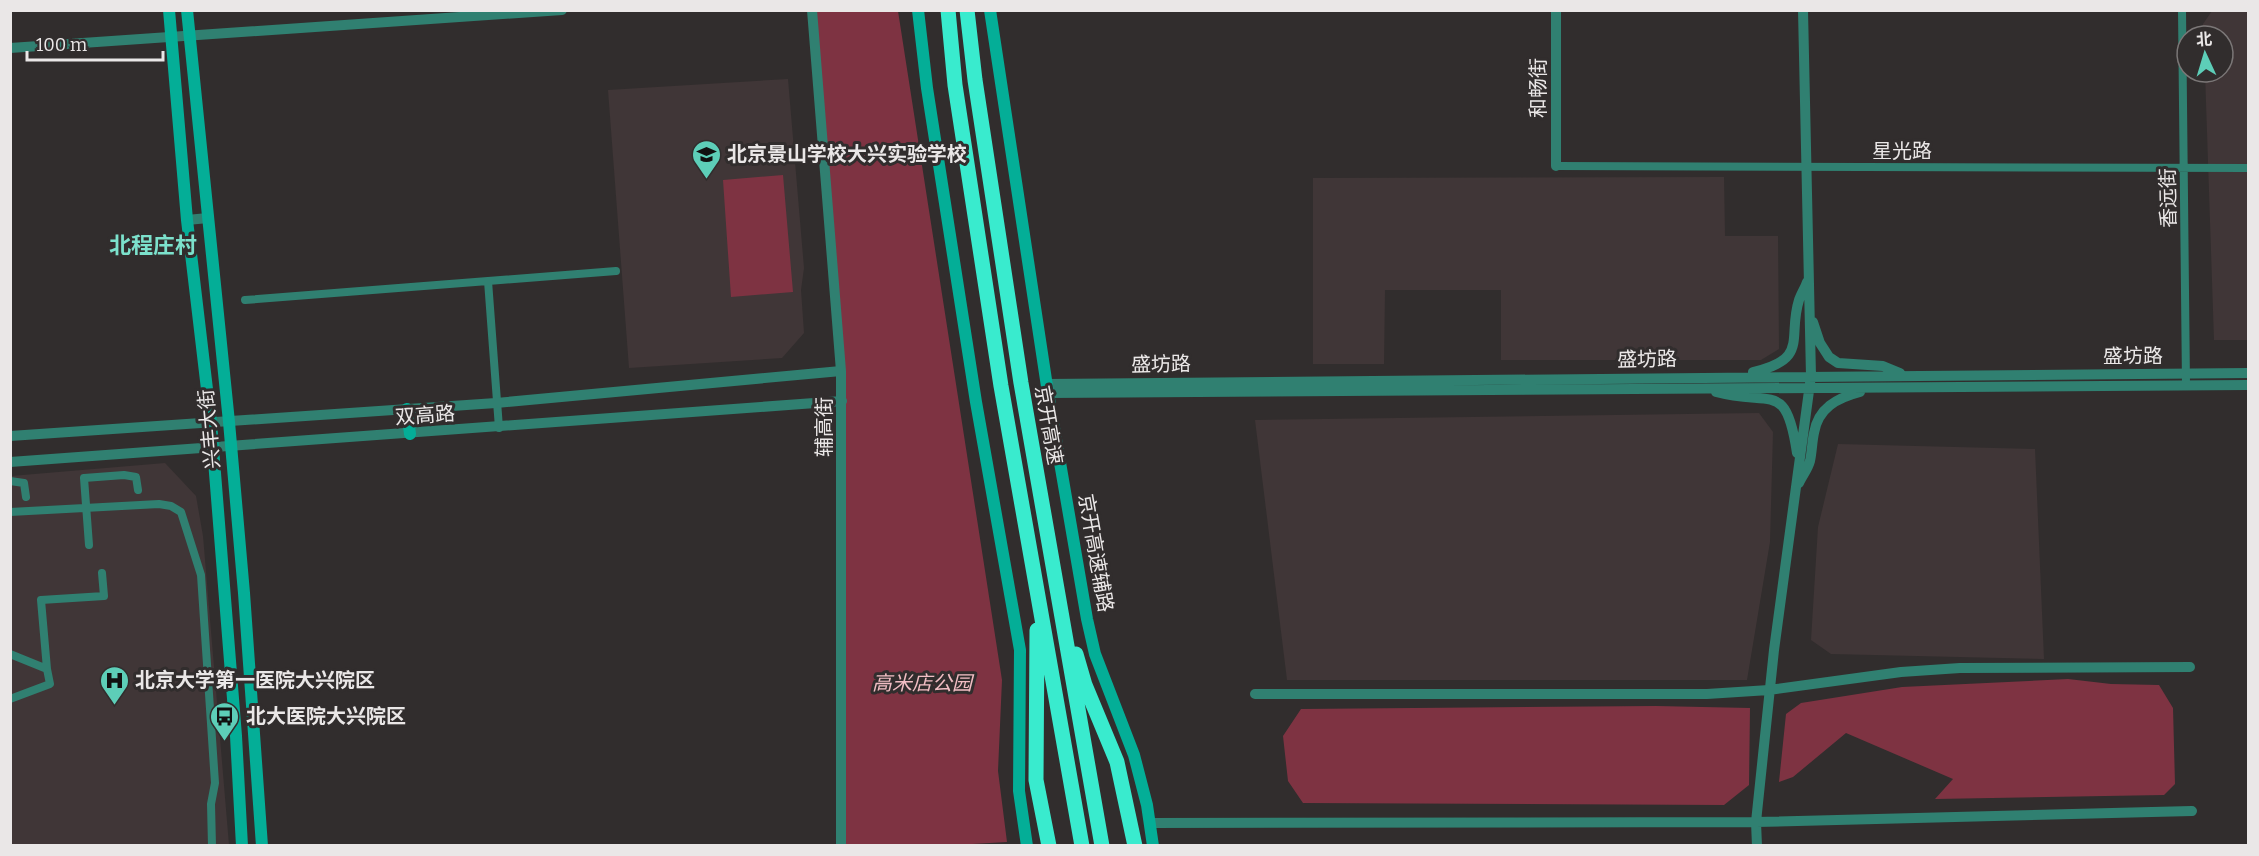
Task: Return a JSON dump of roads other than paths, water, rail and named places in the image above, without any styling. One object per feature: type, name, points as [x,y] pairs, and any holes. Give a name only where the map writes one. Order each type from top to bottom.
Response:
[{"type":"highway","name":"京开高速","points":[[948,10],[955,85],[1001,386],[1082,846]]},
{"type":"highway","name":"京开高速","points":[[967,10],[975,80],[1021,383],[1102,846]]},
{"type":"highway","points":[[1056,588],[1085,685],[1117,762],[1135,846]]},
{"type":"highway","points":[[1037,591],[1036,780],[1049,846]]},
{"type":"main road","name":"兴丰大街","points":[[169,10],[187,220],[211,423],[242,846]]},
{"type":"main road","name":"兴丰大街","points":[[187,10],[229,422],[262,846]]},
{"type":"main road","points":[[918,10],[927,88],[976,402],[1020,650],[1020,791],[1027,846]]},
{"type":"main road","name":"京开高速辅路","points":[[990,10],[1047,388],[1095,654],[1134,755],[1153,846]]},
{"type":"main road","points":[[407,409],[410,434]]},
{"type":"street","points":[[10,48],[562,10]]},
{"type":"street","name":"辅高街","points":[[812,10],[841,371],[841,846]]},
{"type":"street","name":"和畅街","points":[[1556,10],[1556,166]]},
{"type":"street","points":[[1757,846],[1756,822],[1769,690],[1810,376],[1803,10]]},
{"type":"street","name":"香远街","points":[[2182,10],[2187,385]]},
{"type":"street","name":"星光路","points":[[1556,166],[2248,168]]},
{"type":"street","points":[[187,220],[208,218]]},
{"type":"street","points":[[245,300],[616,271]]},
{"type":"street","points":[[1734,377],[1764,369],[1784,359],[1794,347],[1798,301],[1809,279]]},
{"type":"street","points":[[488,281],[499,428]]},
{"type":"street","points":[[1809,308],[1820,343],[1829,357],[1838,363],[1883,366],[1906,375]]},
{"type":"street","name":"双高路","points":[[10,436],[496,403],[841,371]]},
{"type":"street","name":"盛坊路","points":[[1047,388],[1810,376],[2248,373]]},
{"type":"street","name":"盛坊路","points":[[1047,388],[1809,389],[2248,385]]},
{"type":"street","points":[[1796,488],[1810,463],[1814,431],[1819,416],[1828,405],[1849,395],[1878,388]]},
{"type":"street","points":[[1701,389],[1732,396],[1775,400],[1785,407],[1794,432],[1799,465]]},
{"type":"street","name":"双高路","points":[[10,462],[499,428],[842,401]]},
{"type":"street","points":[[89,545],[84,478],[124,475],[136,477],[138,490]]},
{"type":"street","points":[[10,481],[24,483],[26,496]]},
{"type":"street","points":[[10,512],[159,504],[171,506],[181,512],[201,575],[215,783],[211,804],[212,846]]},
{"type":"street","points":[[10,699],[50,684],[41,600],[104,596],[102,573]]},
{"type":"street","points":[[10,654],[47,669]]},
{"type":"street","points":[[1255,694],[1707,694],[1769,690],[1901,672],[1960,668],[2190,667]]},
{"type":"street","points":[[1149,823],[1756,822],[2192,811]]},
{"type":"place","name":"北京景山学校大兴实验学校","points":[[706,180]]},
{"type":"place","name":"北京大学第一医院大兴院区","points":[[114,706]]},
{"type":"place","name":"北大医院大兴院区","points":[[225,742]]},
{"type":"district","name":"北程庄村","points":[[153,245]]},
{"type":"park label","name":"高米店公园","points":[[922,683]]}]
